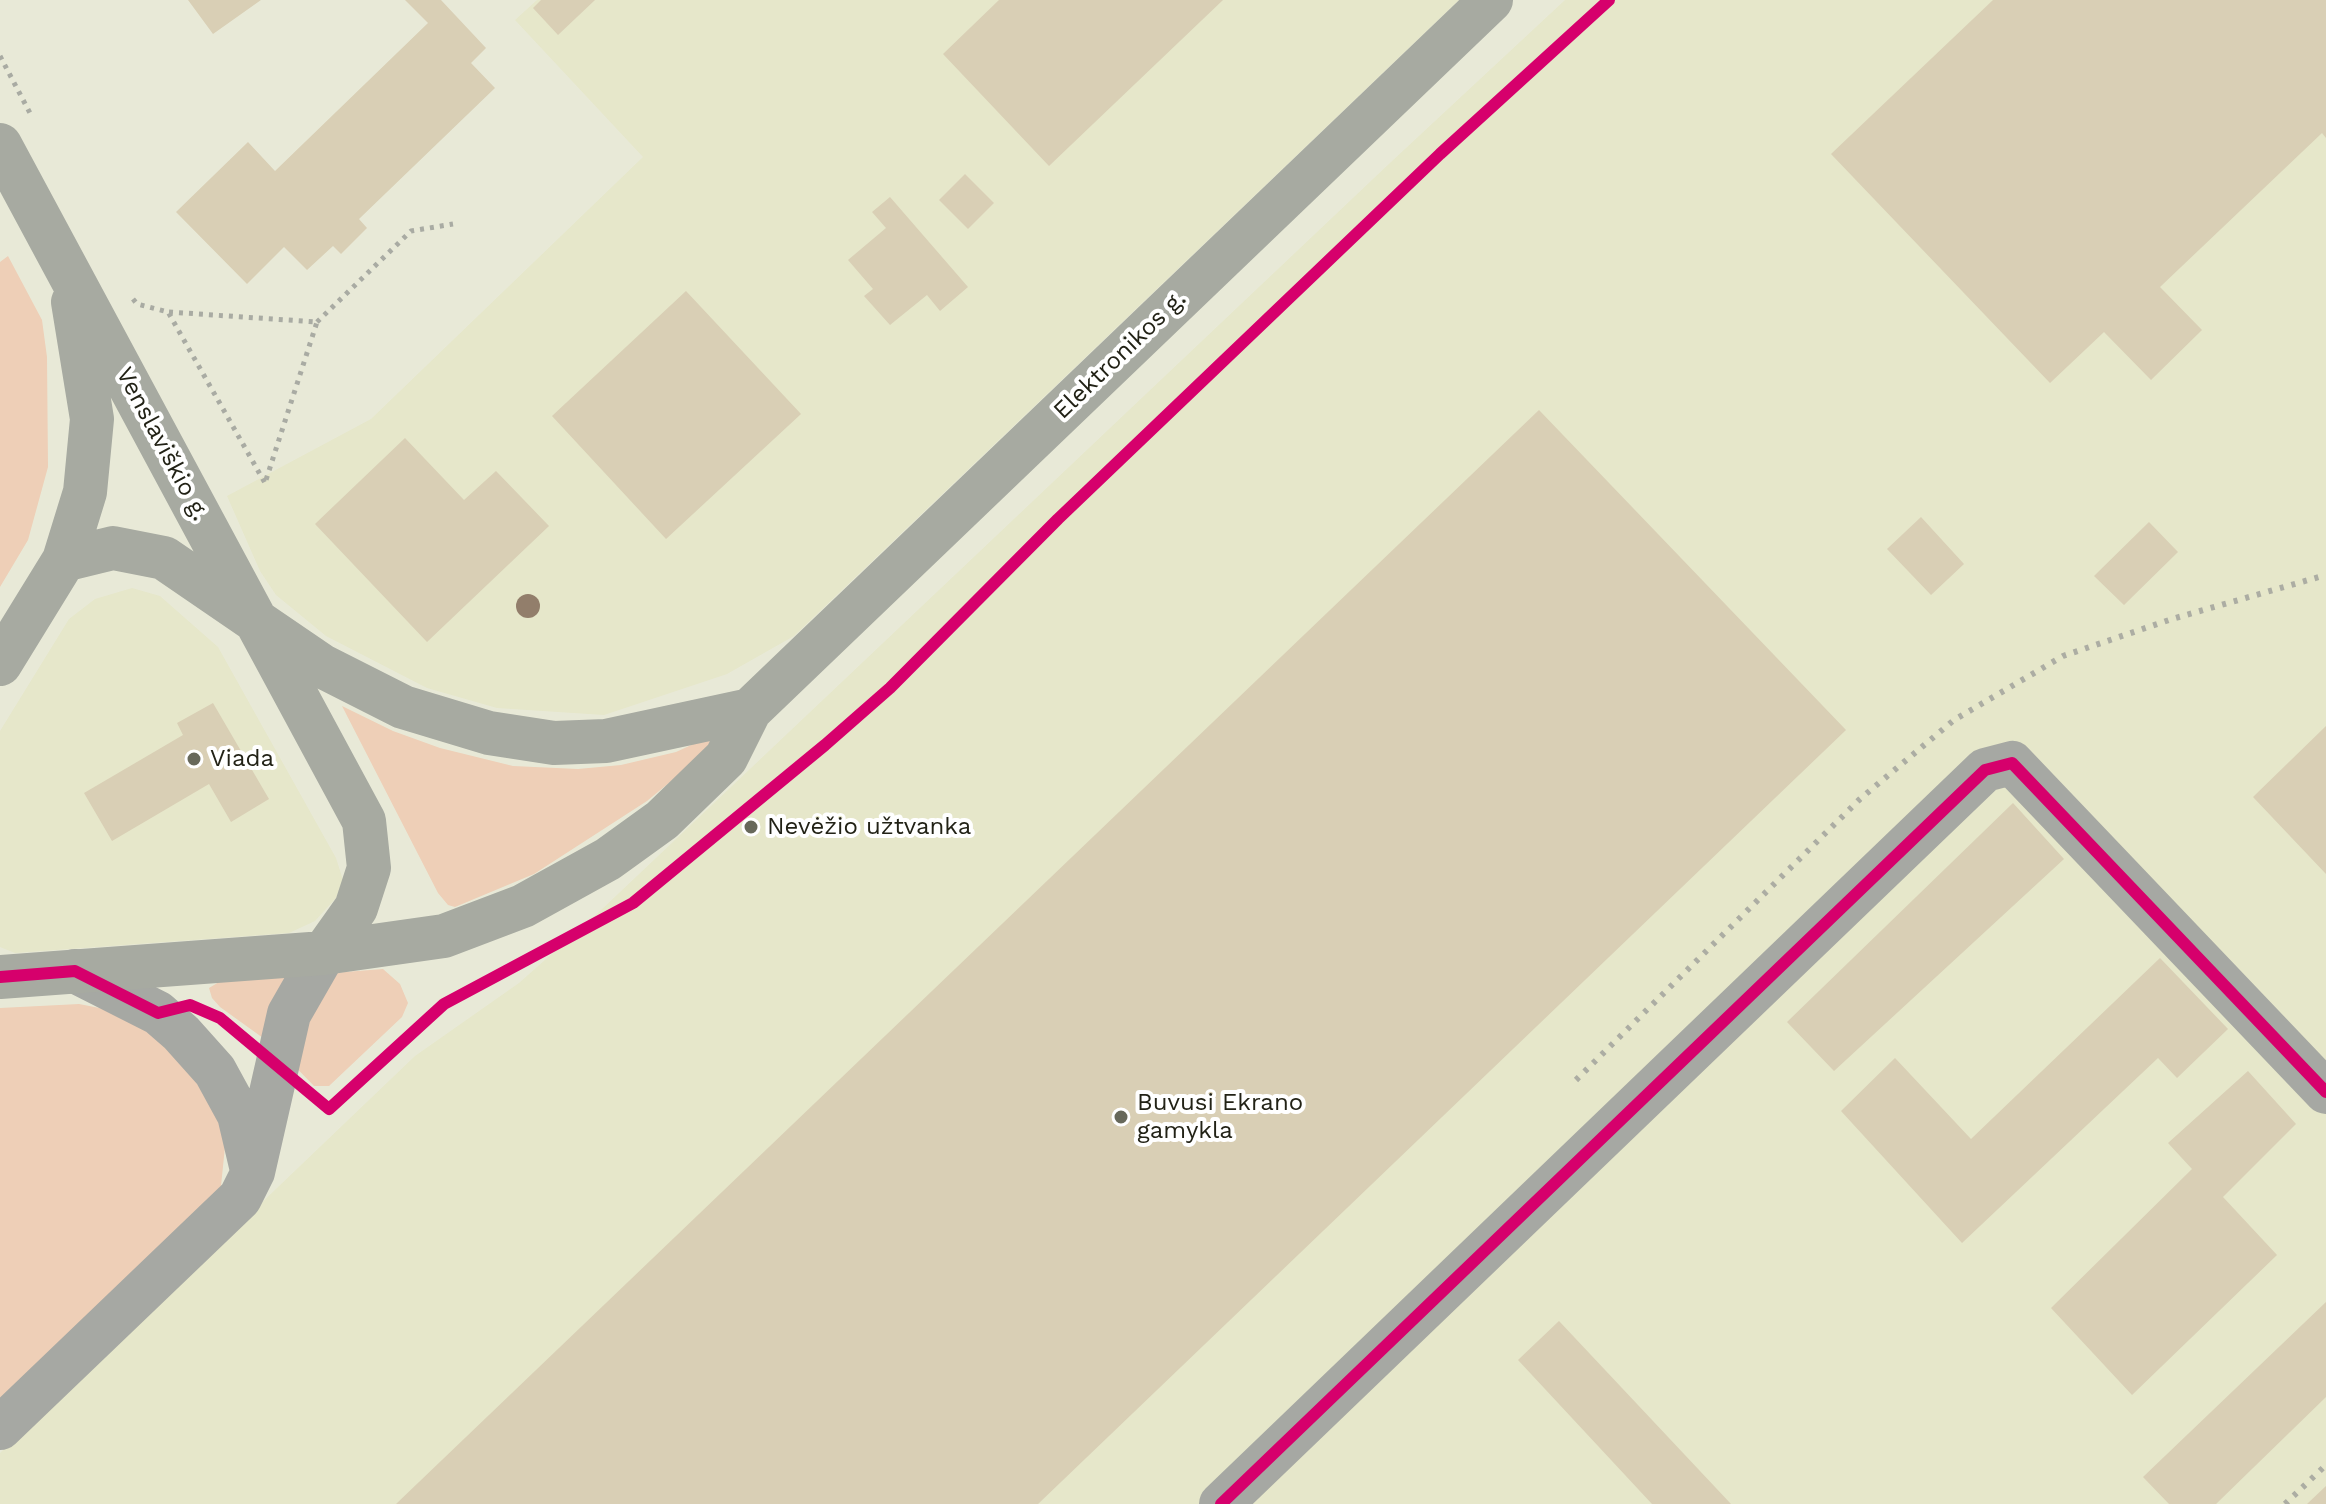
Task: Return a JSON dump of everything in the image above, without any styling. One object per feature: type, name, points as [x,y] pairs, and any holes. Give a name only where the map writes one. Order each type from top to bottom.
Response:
[{"type":"main road","name":"Elektronikos g.","points":[[6,973],[324,953],[444,936],[523,906],[608,859],[662,820],[726,758],[750,710],[1491,0]]},
{"type":"main road","name":"Venslaviškio g.","points":[[18,136],[67,268],[364,821],[369,868],[356,908],[324,953]]},
{"type":"main road","name":"Venslaviškio g.","points":[[0,664],[64,560],[85,492],[92,419],[67,268]]},
{"type":"main road","points":[[64,560],[113,548],[164,558],[322,666],[403,707],[489,733],[554,743],[606,741],[750,710]]},
{"type":"street","points":[[1221,1504],[1985,770],[2012,763],[2326,1092]]},
{"type":"street","points":[[0,1428],[240,1198],[253,1172],[289,1014],[324,953]]},
{"type":"street","points":[[75,971],[158,1013],[215,1071],[239,1115],[253,1172]]},
{"type":"path","points":[[0,56],[18,136]]},
{"type":"path","points":[[168,312],[265,483],[317,322],[411,231],[453,224]]},
{"type":"path","points":[[127,290],[137,304],[168,312],[317,322]]},
{"type":"shaded area","points":[[537,0],[1459,0],[794,636],[727,674],[604,715],[497,708],[427,688],[326,636],[276,595],[260,571],[227,496],[371,419],[643,157],[515,20]]},
{"type":"shaded area","points":[[1565,0],[2326,0],[2326,1504],[0,1504],[0,1453],[415,1056],[519,983],[600,911]]},
{"type":"shaded area","points":[[8,256],[42,320],[47,357],[48,467],[28,540],[0,587],[0,262]]},
{"type":"shaded area","points":[[132,588],[160,596],[218,647],[336,858],[343,880],[336,898],[315,921],[289,933],[15,953],[0,947],[0,731],[69,619],[95,599]]},
{"type":"shaded area","points":[[342,706],[393,731],[440,748],[513,766],[578,769],[621,765],[676,752],[711,736],[716,744],[647,801],[534,874],[455,907],[448,905],[438,893]]},
{"type":"shaded area","points":[[383,969],[400,984],[408,1003],[402,1017],[329,1086],[314,1086],[277,1048],[220,1007],[212,998],[209,988],[219,982]]},
{"type":"shaded area","points":[[79,1004],[115,1011],[159,1039],[194,1068],[226,1137],[221,1186],[0,1402],[0,1008]]},
{"type":"building","points":[[188,0],[261,0],[213,34]]},
{"type":"building","points":[[405,0],[441,0],[486,48],[471,63],[495,88],[359,219],[367,228],[341,254],[333,246],[307,270],[284,247],[247,284],[176,212],[248,142],[275,171],[428,23]]},
{"type":"building","points":[[541,0],[595,0],[558,35],[533,8]]},
{"type":"building","points":[[999,0],[1223,0],[1049,166],[943,54]]},
{"type":"building","points":[[1993,0],[2326,0],[2326,138],[2322,133],[2160,287],[2202,330],[2151,380],[2104,332],[2050,383],[1831,154]]},
{"type":"building","points":[[965,174],[994,203],[968,229],[939,200]]},
{"type":"building","points":[[890,197],[968,287],[940,311],[927,295],[890,325],[864,296],[873,289],[848,260],[886,228],[872,212]]},
{"type":"building","points":[[686,291],[801,414],[666,539],[552,416]]},
{"type":"building","name":"Buvusi Ekrano gamykla","points":[[1539,410],[1846,730],[1038,1504],[396,1504]]},
{"type":"building","points":[[405,438],[464,500],[496,471],[549,526],[427,642],[315,524]]},
{"type":"building","points":[[1921,517],[1964,564],[1931,595],[1887,549]]},
{"type":"building","points":[[2149,522],[2178,552],[2124,605],[2094,576]]},
{"type":"building","name":"Viada","points":[[213,703],[269,799],[231,822],[209,784],[112,841],[84,793],[183,735],[177,723]]},
{"type":"building","points":[[2326,726],[2326,874],[2253,797]]},
{"type":"building","points":[[2013,803],[2064,859],[1834,1071],[1787,1022]]},
{"type":"building","points":[[2160,958],[2228,1029],[2177,1078],[2158,1058],[1962,1243],[1841,1111],[1895,1058],[1971,1139]]},
{"type":"building","points":[[2248,1071],[2296,1124],[2223,1197],[2277,1255],[2132,1395],[2051,1308],[2192,1169],[2168,1143]]},
{"type":"building","points":[[2326,1302],[2326,1397],[2216,1504],[2169,1504],[2143,1477]]},
{"type":"building","points":[[1559,1321],[1731,1504],[1652,1504],[1518,1360]]},
{"type":"building","points":[[2326,1486],[2326,1504],[2307,1504]]},
{"type":"railway","points":[[1576,1080],[1860,799],[1954,720],[2063,656],[2172,619],[2326,575]]},
{"type":"railway","points":[[2285,1504],[2326,1465]]},
{"type":"cycle path","points":[[0,977],[75,971],[158,1013],[190,1005],[220,1018],[329,1109],[444,1004],[633,903],[825,745],[890,688],[1058,519],[1440,154],[1609,0]]},
{"type":"cycle path","points":[[1221,1504],[1985,770],[2012,763],[2326,1092]]},
{"type":"place","name":"Viada","points":[[194,759]]},
{"type":"place","name":"Nevėžio užtvanka","points":[[751,827]]},
{"type":"place","name":"Buvusi Ekrano gamykla","points":[[1121,1117]]}]
